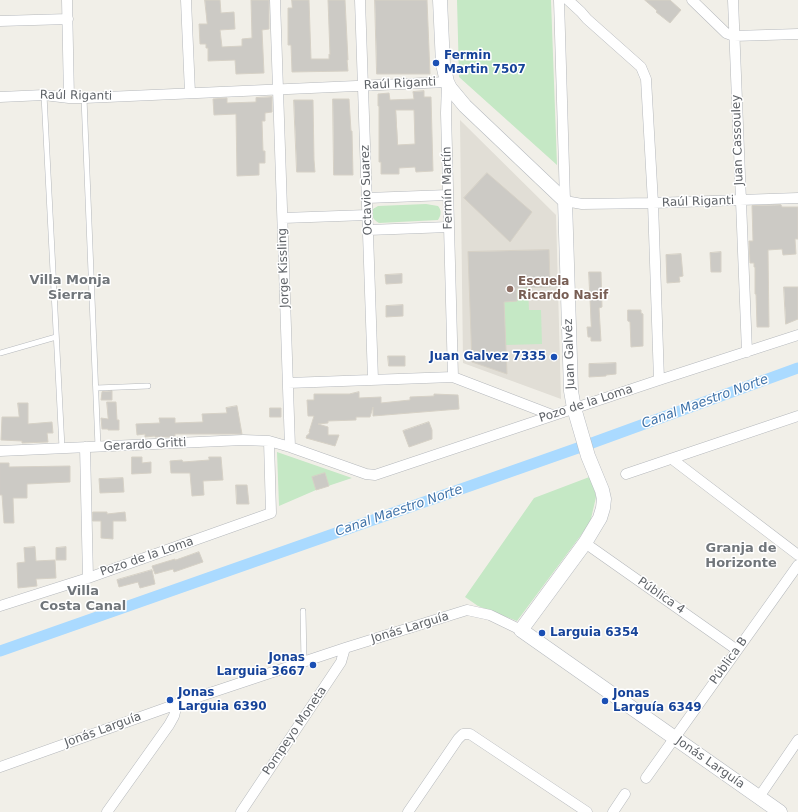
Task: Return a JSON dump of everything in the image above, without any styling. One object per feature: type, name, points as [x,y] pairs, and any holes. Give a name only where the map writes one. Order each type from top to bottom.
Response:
[{"type":"main road","name":"Fermín Martín","points":[[440,0],[443,64],[447,82]]},
{"type":"main road","name":"Raúl Riganti","points":[[447,82],[465,106],[565,201]]},
{"type":"main road","name":"Juan Galvéz","points":[[521,630],[585,542],[600,518],[604,499],[602,490],[588,456],[574,408],[571,391],[565,201]]},
{"type":"main road","name":"Jonás Larguía","points":[[521,630],[780,812]]},
{"type":"street","points":[[67,0],[69,98]]},
{"type":"street","points":[[186,0],[190,93]]},
{"type":"street","name":"Jorge Kissling","points":[[276,0],[290,447]]},
{"type":"street","name":"Octavio Suarez","points":[[360,0],[373,379]]},
{"type":"street","name":"Juan Galvéz","points":[[559,0],[565,201]]},
{"type":"street","points":[[568,0],[641,67],[646,79],[653,203],[659,380]]},
{"type":"street","points":[[579,0],[581,12]]},
{"type":"street","points":[[692,0],[726,33],[734,36],[798,34]]},
{"type":"street","name":"Juan Cassouley","points":[[733,0],[747,352]]},
{"type":"street","points":[[0,21],[68,19]]},
{"type":"street","name":"Raúl Riganti","points":[[0,97],[44,94],[69,98],[84,98],[447,82]]},
{"type":"street","name":"Fermín Martín","points":[[447,82],[448,195],[453,377]]},
{"type":"street","points":[[367,198],[448,195]]},
{"type":"street","name":"Raúl Riganti","points":[[565,201],[582,204],[798,198]]},
{"type":"street","points":[[283,218],[367,215]]},
{"type":"street","points":[[368,230],[449,227]]},
{"type":"street","name":"Pozo de la Loma","points":[[290,447],[366,474],[375,475],[552,415],[798,335]]},
{"type":"street","points":[[288,383],[453,377],[552,415]]},
{"type":"street","points":[[626,474],[798,416]]},
{"type":"street","name":"Gerardo Gritti","points":[[0,451],[243,440],[269,442],[290,447]]},
{"type":"street","name":"Pozo de la Loma","points":[[0,606],[88,578],[271,513],[269,442]]},
{"type":"street","points":[[85,447],[88,578]]},
{"type":"street","points":[[672,459],[798,555]]},
{"type":"street","name":"Pública 4","points":[[585,542],[737,650]]},
{"type":"street","name":"Pública B","points":[[646,778],[798,565]]},
{"type":"street","name":"Jonás Larguía","points":[[0,767],[177,704],[304,661],[467,610],[490,615],[521,630]]},
{"type":"street","name":"Pompeyo Moneta","points":[[242,812],[341,662],[345,648]]},
{"type":"street","points":[[107,812],[169,725],[174,716],[177,704]]},
{"type":"street","points":[[408,812],[458,739],[463,734],[470,734],[587,812]]},
{"type":"street","points":[[759,797],[798,740]]},
{"type":"street","points":[[613,812],[625,794]]},
{"type":"lane","points":[[44,94],[62,448]]},
{"type":"lane","points":[[84,98],[98,447]]},
{"type":"lane","points":[[0,352],[56,337]]},
{"type":"lane","points":[[96,388],[148,386]]},
{"type":"lane","points":[[303,611],[304,661]]},
{"type":"shaded area","name":"Escuela Ricardo Nasif","points":[[460,120],[556,215],[561,399],[463,363]]},
{"type":"green space","points":[[457,0],[551,0],[557,165],[459,77]]},
{"type":"green space","points":[[426,204],[438,206],[441,213],[438,220],[379,223],[374,219],[373,215],[373,209],[378,206]]},
{"type":"green space","points":[[528,288],[529,310],[541,310],[542,344],[506,345],[504,302],[517,301],[517,289]]},
{"type":"green space","points":[[277,452],[352,478],[316,490],[279,506]]},
{"type":"green space","points":[[592,476],[596,497],[590,523],[517,621],[478,606],[465,597],[534,498]]},
{"type":"building","points":[[205,0],[220,0],[221,13],[234,12],[235,29],[220,30],[222,47],[242,46],[242,39],[252,38],[251,0],[269,0],[269,29],[262,30],[264,73],[236,74],[235,60],[208,61],[208,48],[206,48],[206,44],[200,44],[199,24],[207,24]]},
{"type":"building","points":[[292,0],[309,0],[311,59],[329,59],[328,0],[345,0],[348,71],[292,72],[291,45],[288,45],[288,8],[292,8]]},
{"type":"building","points":[[375,0],[427,0],[430,74],[377,74]]},
{"type":"building","points":[[645,0],[670,0],[681,10],[670,23],[656,12],[657,11]]},
{"type":"building","points":[[424,91],[424,97],[431,97],[433,171],[416,172],[415,167],[399,168],[399,174],[381,174],[381,162],[379,162],[378,94],[389,93],[390,100],[414,99],[413,92]],"holes":[[[396,110],[414,110],[415,144],[398,145]]]},
{"type":"building","points":[[272,97],[272,112],[265,113],[265,121],[262,121],[265,163],[259,163],[259,175],[237,176],[236,114],[214,115],[213,99],[227,98],[227,103],[256,102],[256,98]]},
{"type":"building","points":[[333,99],[349,99],[352,131],[353,175],[334,175]]},
{"type":"building","points":[[294,100],[313,100],[315,172],[297,172]]},
{"type":"building","points":[[487,173],[532,212],[510,242],[464,198]]},
{"type":"building","points":[[781,205],[782,207],[798,207],[798,239],[795,239],[796,254],[783,255],[782,249],[768,250],[769,327],[757,327],[755,267],[754,263],[750,263],[749,241],[753,241],[752,206]]},
{"type":"building","points":[[549,250],[550,287],[517,288],[517,301],[504,302],[507,374],[472,362],[468,252]]},
{"type":"building","points":[[721,252],[721,272],[711,272],[710,253]]},
{"type":"building","points":[[681,254],[683,276],[679,277],[680,282],[667,283],[666,255]]},
{"type":"building","points":[[589,272],[601,272],[602,307],[599,308],[601,341],[591,341],[591,337],[588,337],[587,327],[591,327]]},
{"type":"building","points":[[402,274],[402,283],[386,284],[385,275]]},
{"type":"building","points":[[784,287],[798,287],[798,319],[786,324]]},
{"type":"building","points":[[403,305],[403,316],[386,317],[386,306]]},
{"type":"building","points":[[628,310],[641,310],[641,313],[643,314],[643,346],[631,347]]},
{"type":"building","points":[[388,356],[405,356],[405,366],[389,366]]},
{"type":"building","points":[[616,363],[616,374],[589,377],[589,364]]},
{"type":"building","points":[[112,391],[112,400],[101,400],[102,392]]},
{"type":"building","points":[[359,392],[359,398],[381,397],[381,403],[410,400],[410,397],[434,396],[434,394],[458,395],[459,409],[373,416],[373,407],[370,417],[356,417],[356,420],[328,421],[328,423],[318,424],[328,427],[328,435],[339,435],[335,446],[306,438],[310,432],[314,416],[308,416],[307,400],[314,400],[314,394],[349,394]]},
{"type":"building","points":[[107,402],[116,402],[119,430],[102,429],[101,418],[108,419]]},
{"type":"building","points":[[18,403],[28,403],[28,424],[52,422],[53,433],[47,433],[48,442],[22,443],[22,441],[1,440],[2,417],[19,417]]},
{"type":"building","points":[[237,406],[242,434],[175,434],[175,437],[145,437],[145,434],[137,435],[136,424],[160,423],[159,418],[175,418],[175,423],[203,422],[202,414],[227,413],[226,408]]},
{"type":"building","points":[[270,408],[281,408],[281,417],[270,417]]},
{"type":"building","points":[[429,422],[432,430],[432,439],[409,447],[403,431]]},
{"type":"building","points":[[132,457],[142,457],[142,463],[151,462],[151,473],[132,474]]},
{"type":"building","points":[[209,457],[221,457],[223,480],[203,481],[204,495],[192,496],[190,473],[171,473],[170,461],[182,460],[183,462],[209,460]]},
{"type":"building","points":[[0,463],[9,463],[9,467],[70,466],[70,482],[27,484],[27,498],[13,498],[14,523],[4,523],[2,495],[0,495]]},
{"type":"building","points":[[325,473],[329,486],[316,490],[312,477]]},
{"type":"building","points":[[123,478],[124,492],[100,493],[99,479]]},
{"type":"building","points":[[236,485],[247,485],[249,504],[237,504]]},
{"type":"building","points":[[93,512],[107,512],[107,514],[125,512],[126,521],[113,521],[113,539],[101,538],[101,521],[93,521]]},
{"type":"building","points":[[35,547],[36,561],[55,560],[56,578],[36,579],[37,586],[18,588],[17,563],[25,562],[24,548]]},
{"type":"building","points":[[66,547],[66,560],[56,560],[56,548]]},
{"type":"building","points":[[199,552],[203,562],[174,572],[173,569],[155,574],[152,566]]},
{"type":"building","points":[[152,570],[155,584],[140,588],[138,582],[119,587],[117,580]]},
{"type":"waterway","name":"Canal Maestro Norte","points":[[0,651],[592,443],[798,368]]},
{"type":"place","name":"Fermin Martin 7507","points":[[436,63]]},
{"type":"place","name":"Escuela Ricardo Nasif","points":[[510,289]]},
{"type":"place","name":"Juan Galvez 7335","points":[[554,357]]},
{"type":"place","name":"Larguia 6354","points":[[542,633]]},
{"type":"place","name":"Jonas Larguia 3667","points":[[313,665]]},
{"type":"place","name":"Jonas Larguia 6390","points":[[170,700]]},
{"type":"place","name":"Jonas Larguía 6349","points":[[605,701]]},
{"type":"district","name":"Villa Monja Sierra","points":[[70,288]]},
{"type":"district","name":"Granja de Horizonte","points":[[741,556]]},
{"type":"district","name":"Villa Costa Canal","points":[[83,600]]}]
